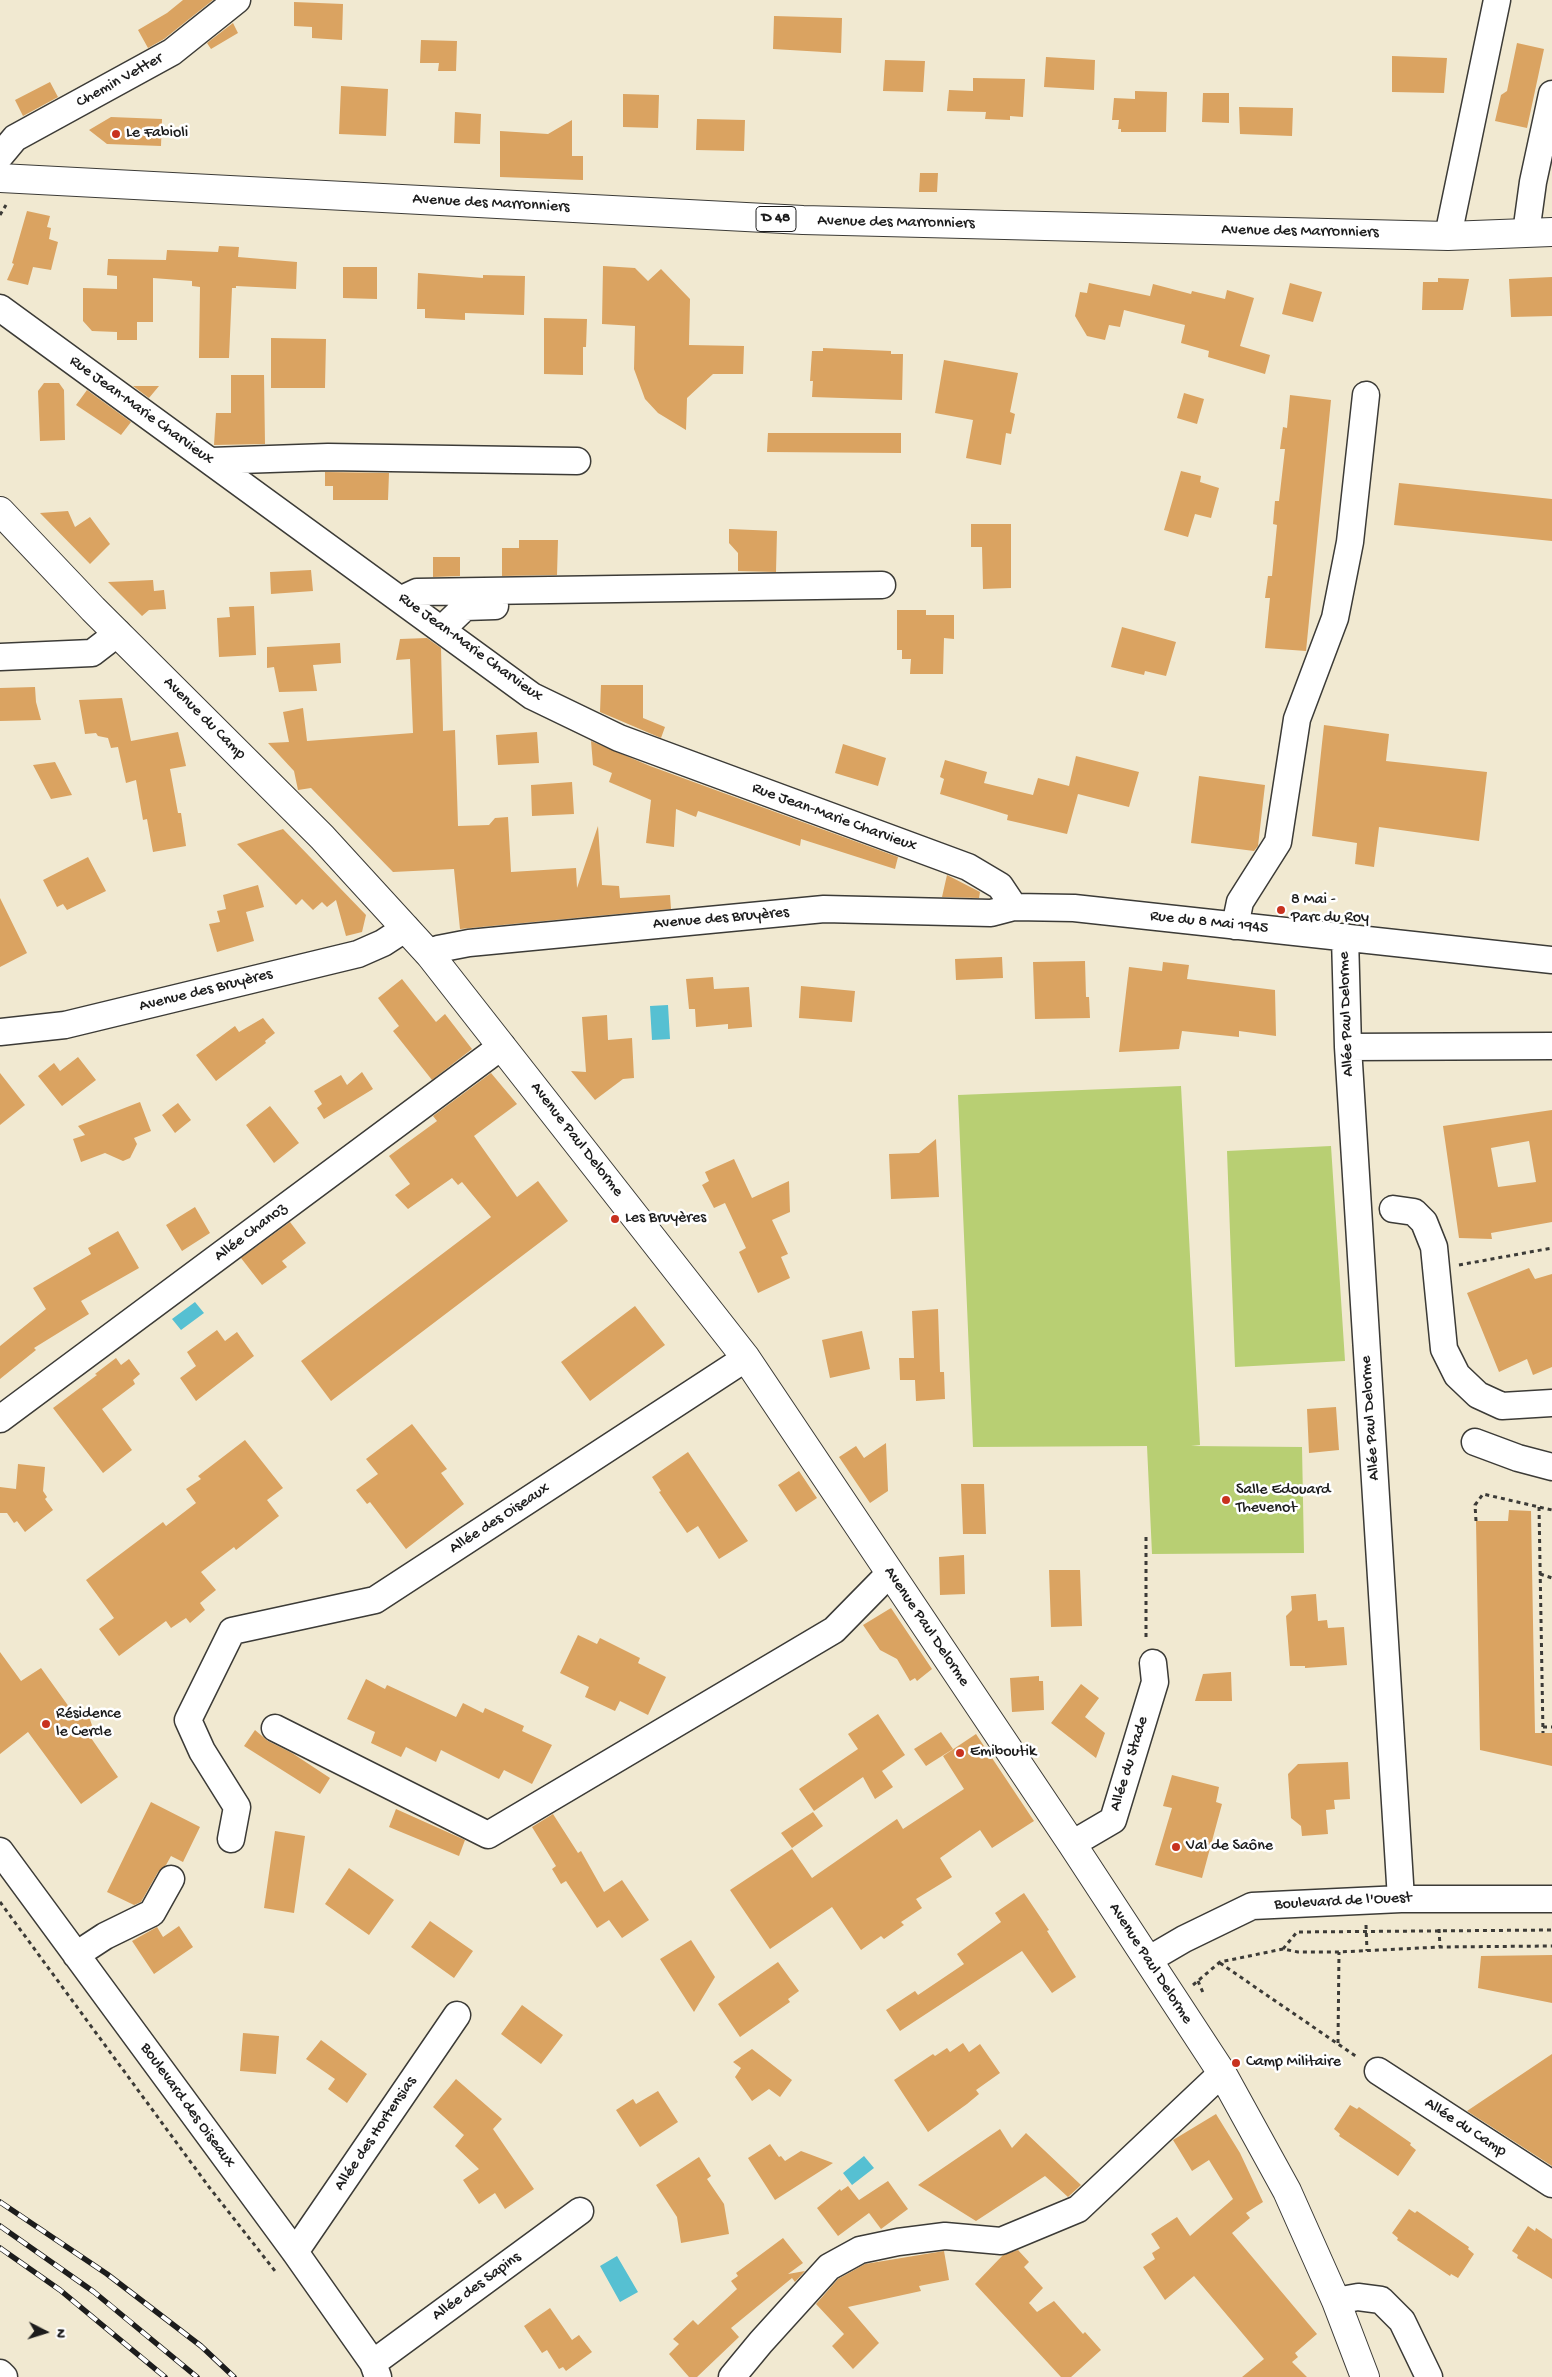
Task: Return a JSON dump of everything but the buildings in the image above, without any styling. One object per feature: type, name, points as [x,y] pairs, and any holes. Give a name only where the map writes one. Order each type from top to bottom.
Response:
[{"type":"main road","name":"Avenue des Marronniers","points":[[0,178],[803,220],[1448,236],[1539,233]]},
{"type":"main road","name":"Avenue du Camp","points":[[0,511],[118,633],[322,838],[406,928]]},
{"type":"main road","name":"Avenue Paul Delorme","points":[[406,928],[430,955],[502,1046],[746,1358],[1072,1844],[1222,2073],[1287,2191],[1336,2301],[1365,2377]]},
{"type":"street","name":"Chemin Vetter","points":[[0,156],[15,138],[172,52],[237,0]]},
{"type":"street","points":[[1448,236],[1498,0]]},
{"type":"street","points":[[1539,233],[1533,182],[1552,94]]},
{"type":"street","name":"Rue Jean-Marie Charvieux","points":[[0,308],[402,599],[532,696],[628,741],[968,867],[1000,886],[1014,907]]},
{"type":"street","points":[[1235,926],[1240,902],[1278,842],[1297,719],[1335,618],[1350,542],[1366,395]]},
{"type":"street","points":[[211,461],[328,457],[577,461]]},
{"type":"street","points":[[402,599],[417,592],[882,585]]},
{"type":"street","points":[[442,629],[465,607],[841,602]]},
{"type":"street","points":[[0,657],[92,653],[118,633]]},
{"type":"street","name":"Rue du 8 Mai 1945","points":[[1014,907],[1074,908],[1552,960]]},
{"type":"street","name":"Avenue des Bruyères","points":[[430,955],[438,949],[469,942],[824,909],[991,912],[1014,907]]},
{"type":"street","name":"Avenue des Bruyères","points":[[0,1032],[66,1026],[358,954],[383,943],[406,928]]},
{"type":"street","name":"Allée Paul Delorme","points":[[1345,937],[1348,1047],[1401,1899]]},
{"type":"street","name":"Allée Chanoz","points":[[0,1419],[502,1046]]},
{"type":"street","points":[[1348,1047],[1552,1046]]},
{"type":"street","points":[[1393,1208],[1414,1212],[1424,1222],[1434,1247],[1444,1349],[1457,1375],[1478,1395],[1502,1406],[1552,1403]]},
{"type":"street","name":"Allée des Oiseaux","points":[[231,1839],[238,1807],[202,1751],[188,1720],[232,1631],[375,1600],[746,1358]]},
{"type":"street","points":[[1475,1442],[1518,1458],[1552,1467]]},
{"type":"street","points":[[275,1728],[488,1835],[834,1630],[890,1572]]},
{"type":"street","name":"Allée du Stade","points":[[1072,1844],[1113,1820],[1155,1682],[1152,1663]]},
{"type":"street","name":"Boulevard des Oiseaux","points":[[0,1851],[381,2372]]},
{"type":"street","points":[[76,1955],[105,1936],[152,1913],[171,1879]]},
{"type":"street","name":"Boulevard de l'Ouest","points":[[1148,1960],[1184,1939],[1252,1906],[1401,1899],[1552,1899]]},
{"type":"street","name":"Allée des Hortensias","points":[[295,2252],[456,2015]]},
{"type":"street","name":"Allée du Camp","points":[[1378,2071],[1552,2184]]},
{"type":"street","points":[[732,2377],[829,2267],[860,2250],[898,2242],[944,2236],[1001,2241],[1078,2209],[1222,2073]]},
{"type":"street","name":"Allée des Sapins","points":[[381,2372],[580,2211]]},
{"type":"street","points":[[1336,2301],[1358,2297],[1380,2300],[1402,2322],[1429,2377]]},
{"type":"street","points":[[0,2373],[4,2377]]},
{"type":"path","points":[[1437,1270],[1552,1248]]},
{"type":"path","points":[[1476,1521],[1475,1505],[1483,1494],[1552,1510]]},
{"type":"path","points":[[1538,1507],[1543,1733]]},
{"type":"path","points":[[1146,1537],[1146,1647],[1152,1663]]},
{"type":"path","points":[[1540,1574],[1552,1578]]},
{"type":"path","points":[[1543,1727],[1552,1727]]},
{"type":"path","points":[[0,1902],[209,2187],[280,2278]]},
{"type":"path","points":[[1283,1948],[1296,1932],[1552,1930]]},
{"type":"path","points":[[1192,1985],[1220,1962],[1283,1948],[1298,1952],[1339,1952],[1440,1946],[1552,1946]]},
{"type":"path","points":[[1338,2044],[1339,1952]]},
{"type":"path","points":[[1220,1962],[1378,2071]]},
{"type":"green space","points":[[1181,1086],[1200,1445],[1191,1446],[1302,1447],[1304,1553],[1152,1554],[1147,1446],[973,1447],[958,1095]]},
{"type":"green space","points":[[1331,1146],[1345,1361],[1235,1367],[1227,1151]]},
{"type":"water","points":[[668,1005],[670,1039],[652,1040],[650,1006]]},
{"type":"water","points":[[195,1302],[204,1313],[181,1330],[172,1319]]},
{"type":"water","points":[[864,2156],[874,2168],[852,2185],[843,2173]]},
{"type":"water","points":[[617,2256],[638,2292],[620,2302],[600,2266]]},
{"type":"railway","points":[[0,2202],[107,2274],[201,2346],[234,2377]]},
{"type":"railway","points":[[0,2226],[94,2292],[197,2377]]},
{"type":"railway","points":[[0,2248],[60,2290],[165,2377]]},
{"type":"place","name":"Le Fabioli","points":[[116,134]]},
{"type":"place","name":"8 Mai - Parc du Roy","points":[[1281,910]]},
{"type":"place","name":"Les Bruyères","points":[[615,1219]]},
{"type":"place","name":"Salle Edouard Thevenot","points":[[1226,1500]]},
{"type":"place","name":"Résidence le Cercle","points":[[46,1724]]},
{"type":"place","name":"Emiboutik","points":[[960,1753]]},
{"type":"place","name":"Val de Saône","points":[[1176,1847]]},
{"type":"place","name":"Camp Militaire","points":[[1236,2063]]}]
